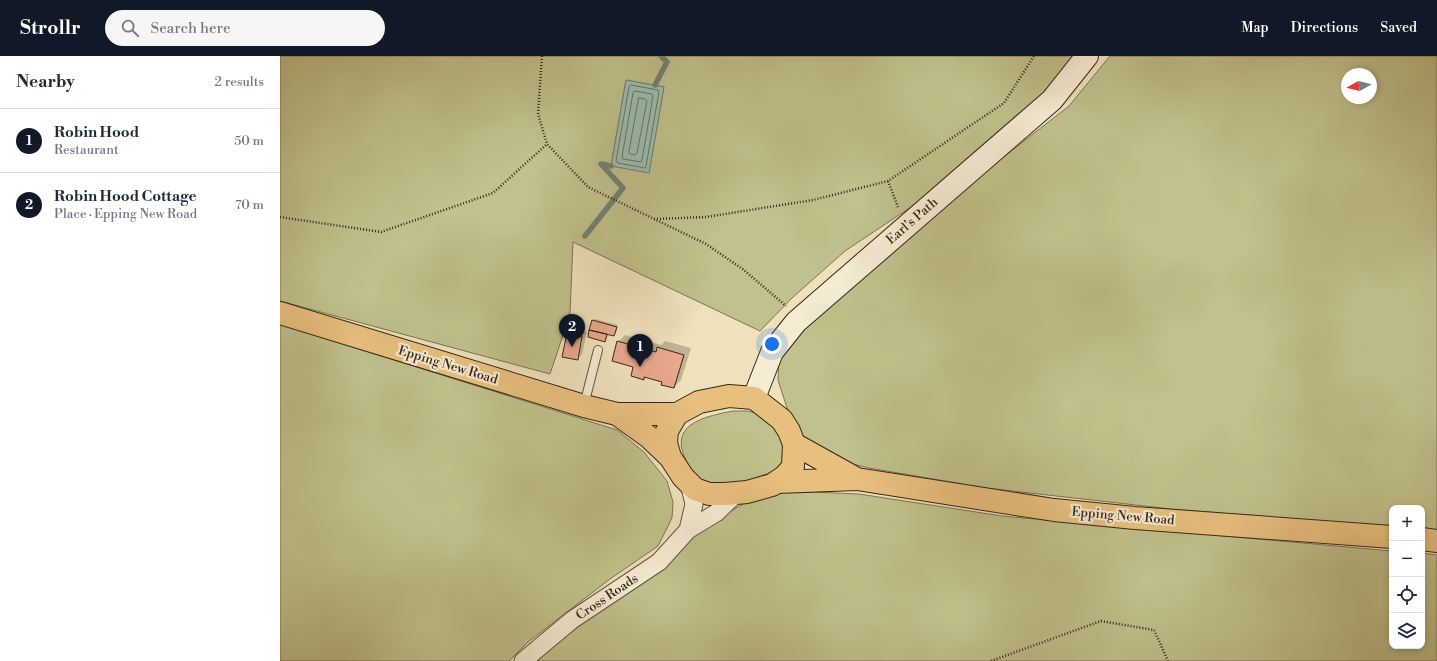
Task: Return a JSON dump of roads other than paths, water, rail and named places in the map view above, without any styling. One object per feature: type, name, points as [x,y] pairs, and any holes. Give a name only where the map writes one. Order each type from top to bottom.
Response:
[{"type":"main road","name":"Epping New Road","points":[[280,313],[584,406],[617,414],[677,414]]},
{"type":"main road","points":[[729,396],[754,398],[782,420],[789,431],[794,444],[793,467],[784,477],[772,485],[747,492],[736,494],[709,494],[694,490],[683,477],[670,457],[666,443],[667,431],[677,414],[699,402],[729,396]]},
{"type":"main road","name":"Epping New Road","points":[[617,414],[650,437],[670,457]]},
{"type":"main road","name":"Epping New Road","points":[[794,444],[857,479]]},
{"type":"main road","name":"Epping New Road","points":[[777,482],[857,479],[1054,510],[1135,518],[1389,537]]},
{"type":"main road","points":[[1425,539],[1437,540]]},
{"type":"street","name":"Earl's Path","points":[[754,398],[772,352],[800,318],[1052,100],[1087,56]]},
{"type":"street","name":"Cross Roads","points":[[688,530],[694,504],[689,483]]},
{"type":"street","name":"Cross Roads","points":[[523,661],[572,620],[659,562],[688,530],[716,513],[736,494]]},
{"type":"lane","points":[[584,406],[598,350]]},
{"type":"water","points":[[626,80],[664,87],[649,173],[611,166]]},
{"type":"waterway","points":[[655,85],[667,62],[661,56]]},
{"type":"waterway","points":[[585,236],[623,188],[601,164],[611,166]]},
{"type":"place","name":"Robin Hood Cottage","points":[[572,347]]},
{"type":"place","name":"Robin Hood","points":[[640,367]]}]
